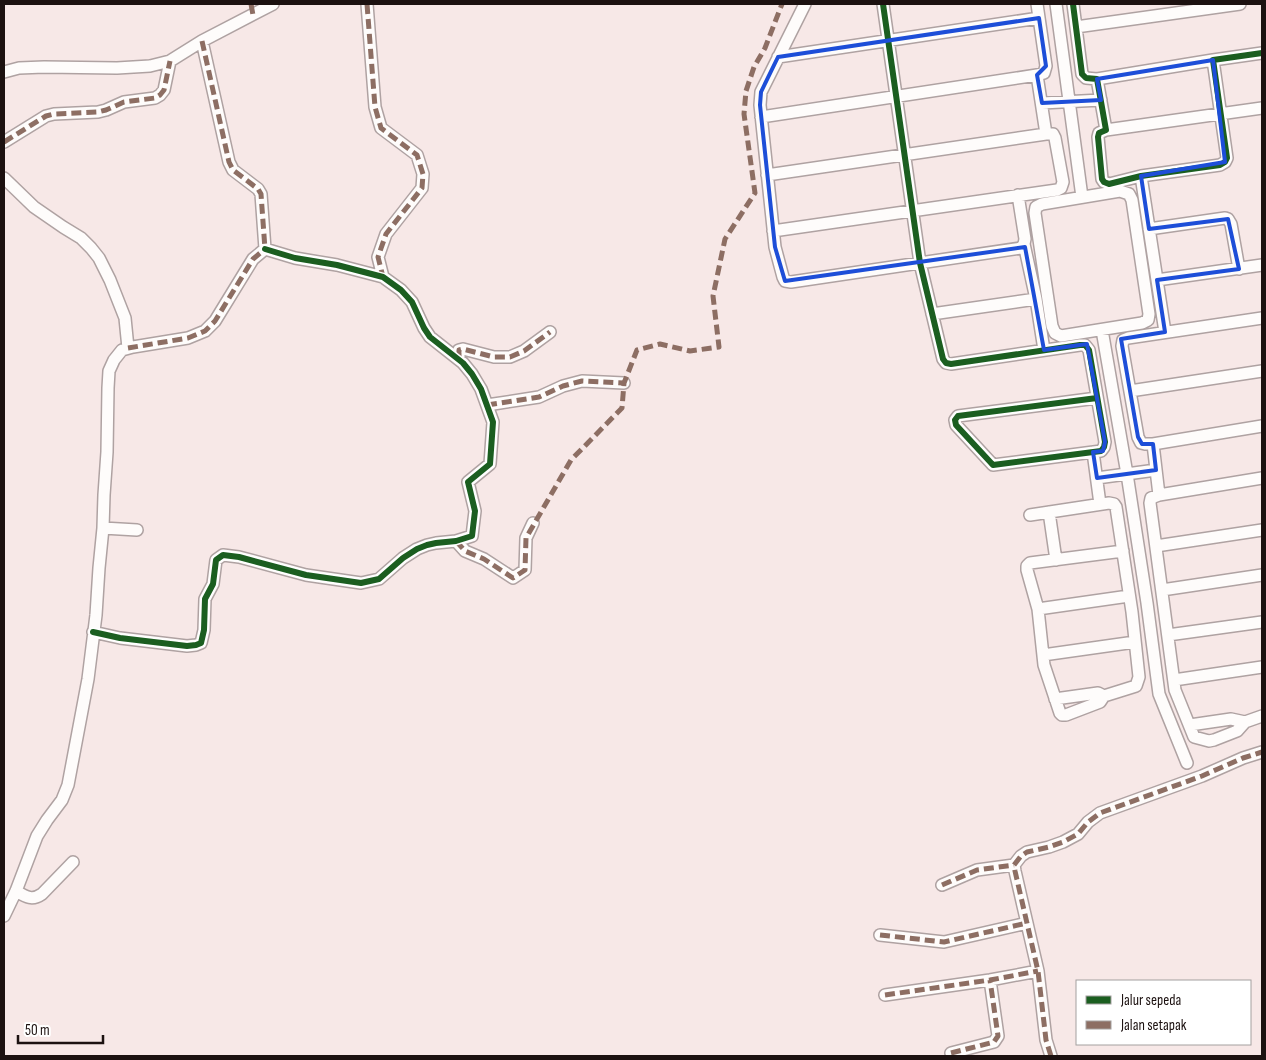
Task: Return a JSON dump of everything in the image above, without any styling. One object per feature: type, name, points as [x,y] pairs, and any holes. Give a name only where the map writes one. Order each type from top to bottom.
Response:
[{"type":"street","points":[[4,72],[19,68],[44,67],[140,67],[170,61],[202,41],[274,4]]},
{"type":"street","points":[[367,4],[375,108],[381,128],[417,155],[423,174],[422,188],[386,234],[378,257],[383,277]]},
{"type":"street","points":[[805,4],[761,92],[760,105],[775,247],[785,281],[791,282],[1020,248],[1024,244]]},
{"type":"street","points":[[883,4],[920,263],[943,359],[946,363],[951,364],[1080,345],[1085,346],[1089,350],[1105,442],[1101,451],[993,465],[956,425],[958,416],[1097,398]]},
{"type":"street","points":[[761,117],[1044,73],[1046,66],[1037,4]]},
{"type":"street","points":[[1056,4],[1082,197]]},
{"type":"street","points":[[1073,4],[1082,74],[1086,78],[1097,79],[1262,53]]},
{"type":"street","points":[[1076,26],[1240,4]]},
{"type":"street","points":[[778,57],[1039,18]]},
{"type":"street","points":[[202,41],[233,170],[258,189],[261,194],[266,249]]},
{"type":"street","points":[[1213,60],[1220,114],[1227,158],[1225,162],[1220,165],[1141,176],[1109,184],[1104,182],[1102,179],[1098,136],[1106,130],[1220,114],[1262,108]]},
{"type":"street","points":[[4,142],[46,116],[106,110],[124,102],[143,100],[160,95],[165,87],[170,61]]},
{"type":"street","points":[[1037,75],[1046,134]]},
{"type":"street","points":[[1097,79],[1106,130]]},
{"type":"street","points":[[1042,103],[1101,100]]},
{"type":"street","points":[[767,175],[1053,134],[1062,182],[1061,188],[1056,190],[773,231]]},
{"type":"street","points":[[1141,176],[1165,332]]},
{"type":"street","points":[[4,178],[34,207],[81,238],[92,248],[110,280],[125,318],[128,348]]},
{"type":"street","points":[[1120,191],[1129,194],[1132,200],[1149,314],[1148,320],[1142,323],[1061,336],[1055,332],[1052,326],[1035,213],[1036,207],[1042,204],[1082,197],[1120,191]]},
{"type":"street","points":[[1018,195],[1025,239],[1024,244],[1036,299],[1044,350]]},
{"type":"street","points":[[1149,228],[1228,219],[1231,224],[1239,269]]},
{"type":"street","points":[[93,632],[120,638],[188,646],[196,645],[201,642],[204,630],[205,599],[213,584],[216,560],[224,555],[306,575],[361,582],[379,579],[403,558],[422,547],[472,536],[475,511],[468,482],[490,464],[493,422],[481,389],[472,374],[459,358],[430,337],[412,302],[401,290],[383,277],[337,264],[295,258],[266,249]]},
{"type":"street","points":[[4,916],[16,891],[37,836],[62,800],[68,785],[88,679],[96,615],[103,528],[109,371],[122,350],[188,338],[204,331],[215,321],[253,259],[266,249]]},
{"type":"street","points":[[1157,280],[1262,265]]},
{"type":"street","points":[[932,314],[1036,299]]},
{"type":"street","points":[[1262,318],[1128,338],[1123,340],[1122,346],[1138,437],[1141,443],[1152,444],[1262,426]]},
{"type":"street","points":[[1102,330],[1147,603],[1158,694],[1187,763]]},
{"type":"street","points":[[459,358],[459,350],[463,349],[494,357],[510,358],[550,332]]},
{"type":"street","points":[[1130,391],[1262,372]]},
{"type":"street","points":[[487,405],[539,397],[563,386],[582,381],[624,383]]},
{"type":"street","points":[[1152,444],[1160,495]]},
{"type":"street","points":[[1093,452],[1100,504]]},
{"type":"street","points":[[1097,478],[1156,470]]},
{"type":"street","points":[[1262,478],[1160,495],[1151,498],[1150,503],[1175,690],[1194,737],[1209,741],[1237,731],[1245,722],[1262,716]]},
{"type":"street","points":[[1030,515],[1109,503],[1114,504],[1116,507],[1129,596],[1139,677],[1136,686],[1104,696],[1100,702],[1062,715],[1044,665],[1038,609],[1027,566],[1030,563],[1122,551]]},
{"type":"street","points":[[1049,512],[1056,560]]},
{"type":"street","points":[[456,541],[465,551],[484,559],[513,578],[525,570],[526,538],[533,523]]},
{"type":"street","points":[[103,528],[137,530]]},
{"type":"street","points":[[1156,546],[1262,530]]},
{"type":"street","points":[[1162,590],[1262,575]]},
{"type":"street","points":[[1038,609],[1129,596]]},
{"type":"street","points":[[1168,635],[1262,622]]},
{"type":"street","points":[[1043,655],[1135,642]]},
{"type":"street","points":[[1174,680],[1262,667]]},
{"type":"street","points":[[1055,699],[1098,693],[1104,696]]},
{"type":"street","points":[[1190,725],[1231,719],[1245,722]]},
{"type":"street","points":[[942,885],[977,870],[1014,865],[1021,856],[1028,852],[1049,847],[1078,834],[1088,822],[1100,814],[1262,752]]},
{"type":"street","points":[[16,891],[29,898],[38,897],[73,862]]},
{"type":"street","points":[[1014,865],[1038,971],[1046,1040],[1051,1056]]},
{"type":"street","points":[[880,935],[944,942],[1026,923]]},
{"type":"street","points":[[885,995],[1038,971]]},
{"type":"street","points":[[951,1053],[994,1042],[998,1039],[990,980]]},
{"type":"highlighted area","points":[[1039,18],[1046,66],[1037,75],[1042,103],[1101,100],[1097,79],[1213,60],[1225,162],[1141,176],[1149,229],[1228,219],[1239,269],[1157,280],[1165,332],[1121,339],[1138,437],[1142,444],[1153,444],[1156,470],[1097,478],[1093,452],[1103,451],[1105,442],[1087,344],[1044,350],[1025,247],[785,281],[775,247],[760,105],[761,92],[778,57]]},
{"type":"marked path","points":[[251,4],[253,15]]},
{"type":"marked path","points":[[367,4],[375,107],[381,128],[417,155],[423,174],[422,188],[386,234],[378,257],[383,277]]},
{"type":"marked path","points":[[456,541],[465,551],[484,559],[513,578],[525,570],[526,538],[571,460],[622,408],[624,383],[637,350],[660,344],[690,351],[719,347],[713,296],[725,239],[755,193],[744,114],[746,91],[754,67],[765,48],[782,4]]},
{"type":"marked path","points":[[202,41],[229,162],[233,170],[258,189],[261,194],[265,249]]},
{"type":"marked path","points":[[4,142],[46,116],[98,112],[124,102],[155,98],[164,90],[170,61]]},
{"type":"marked path","points":[[128,348],[188,338],[205,331],[215,321],[253,259],[265,249]]},
{"type":"marked path","points":[[459,358],[459,350],[463,349],[494,357],[510,357],[524,351],[550,332]]},
{"type":"marked path","points":[[487,405],[539,397],[563,386],[582,381],[624,383]]},
{"type":"marked path","points":[[1051,1056],[1046,1040],[1038,971],[1014,865],[1027,852],[1049,847],[1078,834],[1088,822],[1100,813],[1262,752]]},
{"type":"marked path","points":[[942,885],[977,870],[1014,865]]},
{"type":"marked path","points":[[880,935],[944,942],[1027,923]]},
{"type":"marked path","points":[[885,995],[1038,971]]},
{"type":"marked path","points":[[951,1053],[994,1042],[998,1036],[990,980]]},
{"type":"cycle path","points":[[883,4],[920,263],[943,359],[946,363],[951,364],[1085,345],[1089,350],[1105,442],[1101,451],[993,465],[956,425],[955,420],[958,416],[1097,398]]},
{"type":"cycle path","points":[[1073,4],[1082,74],[1086,78],[1097,79],[1106,130],[1099,133],[1098,137],[1102,179],[1109,184],[1141,176],[1220,165],[1225,162],[1227,158],[1213,60],[1262,53]]},
{"type":"cycle path","points":[[93,632],[120,638],[187,646],[201,643],[204,630],[205,599],[213,584],[216,560],[223,555],[239,557],[306,575],[361,583],[379,579],[403,558],[417,549],[427,545],[456,541],[472,536],[475,511],[468,482],[490,464],[493,422],[481,389],[472,374],[463,363],[430,337],[412,302],[401,290],[383,277],[337,265],[295,258],[265,249]]}]
